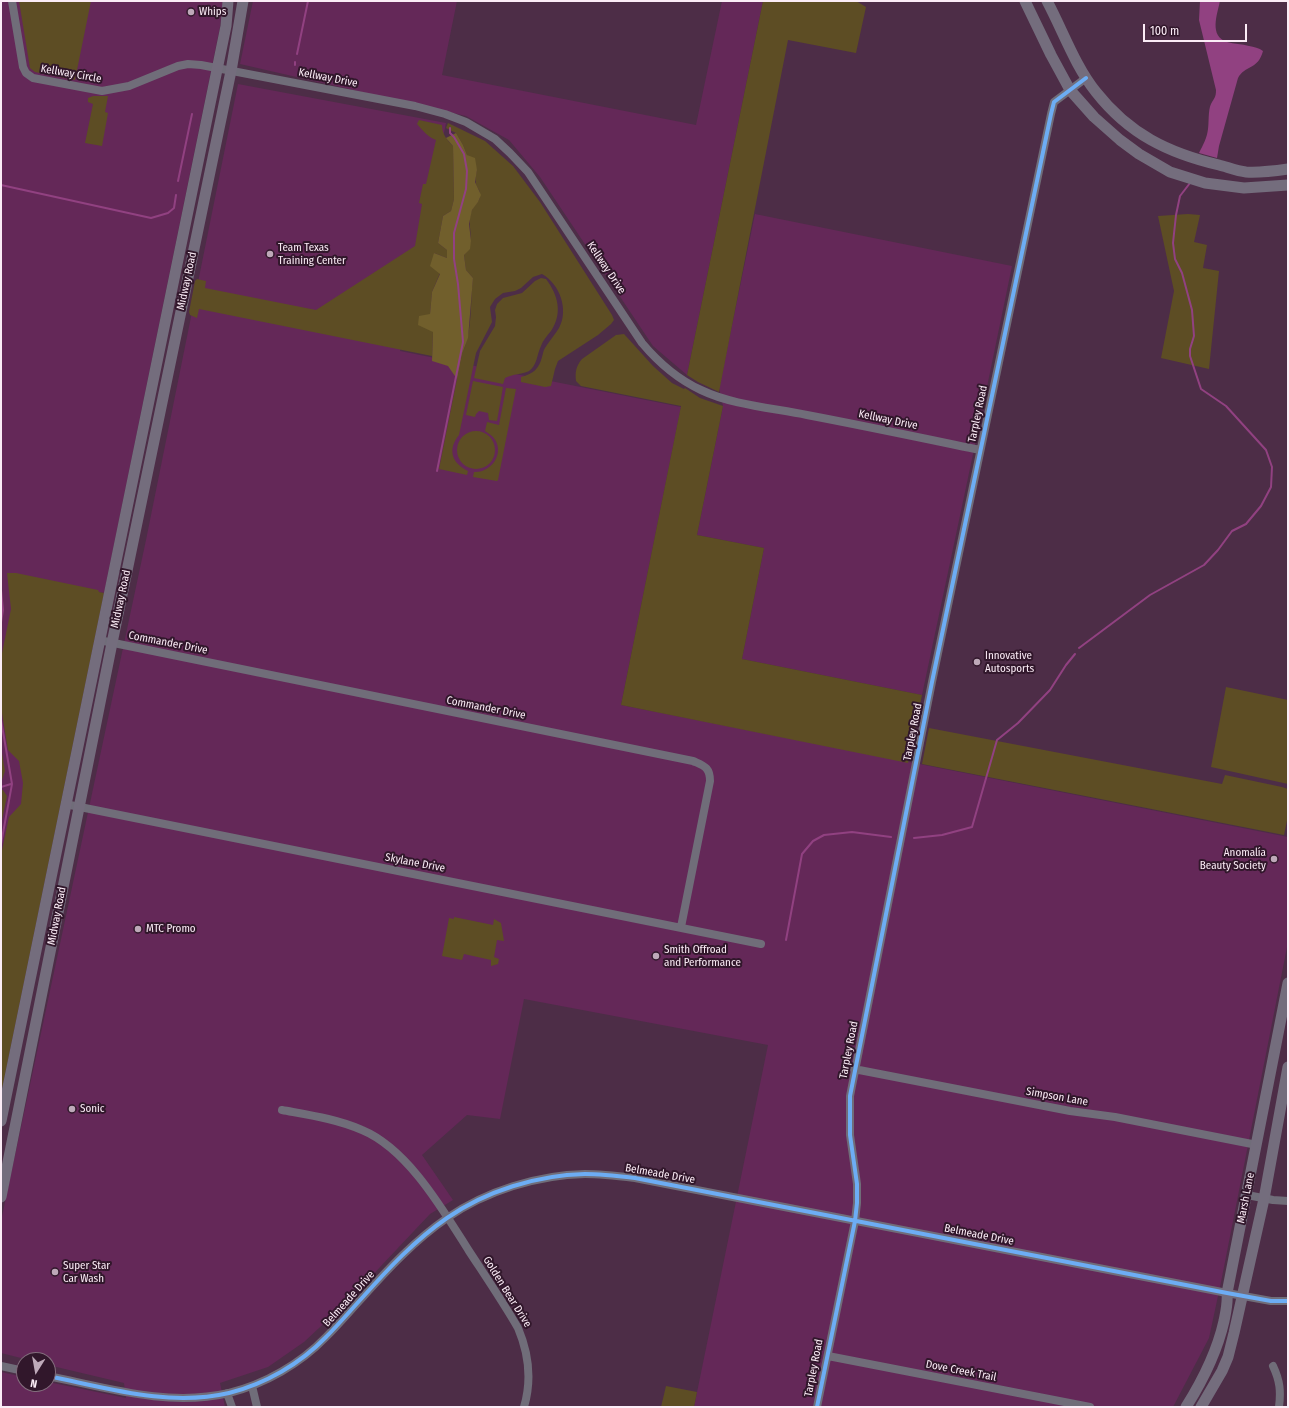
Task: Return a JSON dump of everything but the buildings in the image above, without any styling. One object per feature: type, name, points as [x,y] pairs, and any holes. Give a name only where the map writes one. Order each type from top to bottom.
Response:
[{"type":"main road","name":"Midway Road","points":[[1,1119],[226,26],[228,1]]},
{"type":"main road","name":"Midway Road","points":[[1,1197],[112,643],[231,71],[243,1]]},
{"type":"main road","points":[[1025,1],[1047,48],[1070,90],[1094,117],[1120,140],[1146,159],[1170,172],[1205,183],[1244,188],[1288,185]]},
{"type":"main road","points":[[1047,1],[1086,78],[1114,113],[1130,127],[1155,143],[1196,160],[1245,172],[1288,169]]},
{"type":"main road","points":[[1244,188],[1245,172]]},
{"type":"main road","points":[[176,266],[190,270]]},
{"type":"main road","points":[[145,415],[159,418]]},
{"type":"main road","points":[[36,949],[50,952]]},
{"type":"main road","name":"Marsh Lane","points":[[1186,1407],[1215,1354],[1221,1334],[1228,1301],[1227,1293],[1288,983]]},
{"type":"main road","points":[[16,1049],[30,1052]]},
{"type":"main road","name":"Marsh Lane","points":[[1201,1407],[1222,1371],[1228,1357],[1264,1199],[1288,1067]]},
{"type":"main road","points":[[1,1119],[17,1120]]},
{"type":"street","name":"Kellway Circle","points":[[12,1],[23,67],[26,73],[33,78],[102,91],[129,86],[178,66],[188,64],[231,71]]},
{"type":"street","name":"Kellway Drive","points":[[231,71],[445,114],[466,122],[495,139],[528,172],[642,343],[662,364],[688,384],[702,391],[735,401],[980,450]]},
{"type":"street","name":"Tarpley Road","points":[[817,1407],[855,1221],[857,1203],[857,1184],[849,1116],[854,1069],[980,450],[1017,281],[1051,114],[1054,102],[1086,78]]},
{"type":"street","name":"Commander Drive","points":[[99,640],[693,761],[706,767],[710,773],[710,781],[681,927]]},
{"type":"street","name":"Skylane Drive","points":[[65,804],[761,944]]},
{"type":"street","name":"Simpson Lane","points":[[854,1069],[1070,1111],[1115,1117],[1257,1145]]},
{"type":"street","name":"Golden Bear Drive","points":[[282,1110],[346,1124],[363,1130],[380,1140],[402,1157],[411,1167],[447,1218],[518,1328],[524,1341],[529,1362],[529,1383],[524,1407]]},
{"type":"street","name":"Belmeade Drive","points":[[56,1378],[134,1394],[158,1397],[191,1398],[227,1393],[252,1386],[281,1372],[307,1355],[326,1338],[386,1272],[416,1243],[447,1218],[480,1200],[520,1184],[548,1178],[586,1174],[635,1178],[1242,1296],[1271,1301],[1288,1301]]},
{"type":"street","points":[[1247,1195],[1264,1199],[1288,1201]]},
{"type":"street","name":"Dove Creek Trail","points":[[828,1356],[1090,1407]]},
{"type":"street","points":[[1,1366],[16,1369]]},
{"type":"street","points":[[1273,1366],[1279,1378],[1279,1407]]},
{"type":"street","points":[[252,1386],[257,1407]]},
{"type":"street","points":[[227,1393],[232,1407]]},
{"type":"shaded area","points":[[1,1],[223,1],[220,27],[104,593],[7,574],[85,668],[1,1078]]},
{"type":"shaded area","points":[[19,1],[91,1],[75,80],[35,72],[30,68]]},
{"type":"shaded area","points":[[253,1],[457,1],[442,75],[696,125],[722,1],[763,1],[687,375],[653,346],[540,177],[509,140],[466,116],[240,64]]},
{"type":"shaded area","points":[[763,1],[856,1],[866,7],[856,53],[788,40],[719,392],[687,375]]},
{"type":"shaded area","points":[[1200,1],[1220,1],[1216,19],[1216,30],[1221,39],[1230,43],[1255,47],[1263,51],[1258,61],[1244,71],[1238,78],[1217,158],[1199,153],[1207,135],[1209,110],[1216,90],[1199,20]]},
{"type":"shaded area","points":[[238,84],[446,123],[400,351],[681,407],[621,705],[1288,837],[1288,942],[1221,1282],[1209,1338],[1173,1407],[694,1407],[768,1045],[524,999],[500,1119],[467,1115],[422,1155],[453,1200],[430,1214],[348,1301],[304,1342],[268,1367],[220,1383],[225,1407],[1,1407],[1,1372],[16,1375],[16,1392],[56,1392],[56,1384],[126,1398],[124,1383],[56,1367],[56,1352],[16,1352],[16,1357],[1,1353],[1,1221],[146,540]]},
{"type":"shaded area","points":[[93,96],[108,96],[105,112],[108,113],[102,146],[85,143],[93,104],[88,102],[88,98]]},
{"type":"shaded area","points":[[419,120],[442,125],[445,137],[453,146],[454,199],[451,211],[443,216],[438,243],[447,250],[447,258],[434,253],[440,273],[432,292],[430,314],[433,332],[432,356],[199,309],[197,318],[190,315],[189,312],[195,281],[197,279],[206,281],[205,288],[316,310],[415,246],[422,204],[419,203],[423,184],[426,184],[436,140],[428,135],[417,124]]},
{"type":"shaded area","points":[[448,123],[485,141],[513,166],[540,202],[614,320],[598,335],[558,361],[551,386],[545,387],[521,382],[521,377],[532,373],[537,368],[541,361],[544,349],[559,328],[562,321],[563,306],[558,291],[554,284],[542,274],[533,277],[521,288],[515,291],[503,293],[495,299],[490,307],[492,322],[476,353],[459,435],[455,441],[452,451],[458,464],[468,471],[467,475],[439,469],[462,354],[466,345],[470,326],[473,278],[466,270],[464,255],[468,249],[471,239],[470,216],[480,194],[476,181],[477,170],[467,155],[456,133],[446,128]]},
{"type":"shaded area","points":[[456,133],[467,155],[475,158],[477,170],[475,182],[481,195],[472,210],[469,224],[471,241],[470,249],[464,255],[466,270],[473,278],[468,338],[462,354],[457,379],[448,366],[432,361],[433,332],[418,325],[419,316],[430,314],[432,292],[440,274],[430,266],[434,253],[447,258],[447,250],[438,243],[443,216],[451,211],[454,199],[453,146],[446,138]]},
{"type":"shaded area","points":[[755,214],[1012,266],[922,695],[742,659],[764,548],[697,535],[723,406],[719,388]]},
{"type":"shaded area","points":[[1188,214],[1200,215],[1194,242],[1207,245],[1203,268],[1219,271],[1209,369],[1161,358],[1174,291],[1158,216]]},
{"type":"shaded area","points":[[541,278],[546,279],[554,291],[558,304],[558,311],[555,324],[545,338],[532,369],[527,372],[505,378],[503,384],[474,378],[480,351],[495,326],[495,310],[497,304],[503,298],[522,293],[535,281]]},
{"type":"shaded area","points":[[624,334],[653,366],[672,383],[684,389],[685,388],[700,398],[723,406],[697,535],[764,548],[742,659],[922,695],[908,763],[621,705],[681,406],[581,386],[576,381],[576,369],[582,359],[616,335]]},
{"type":"shaded area","points":[[473,381],[503,387],[497,421],[489,420],[488,413],[479,411],[475,417],[466,415]]},
{"type":"shaded area","points":[[506,388],[516,389],[498,480],[473,477],[474,472],[486,469],[491,465],[497,455],[497,443],[493,437],[485,431],[487,422],[499,425]]},
{"type":"shaded area","points":[[472,431],[480,431],[487,434],[492,439],[495,450],[492,461],[487,466],[480,469],[472,469],[465,466],[460,461],[457,454],[457,446],[460,439],[465,434]]},
{"type":"shaded area","points":[[7,573],[16,573],[98,590],[99,592],[104,593],[1,1094],[1,855],[9,817],[21,804],[23,783],[19,761],[8,750],[1,707],[1,658],[11,609]]},
{"type":"shaded area","points":[[1226,687],[1288,700],[1288,784],[1211,767]]},
{"type":"shaded area","points":[[929,728],[1222,784],[1225,775],[1282,787],[1288,789],[1288,816],[1284,835],[922,764]]},
{"type":"shaded area","points":[[1,747],[5,771],[1,783]]},
{"type":"shaded area","points":[[1,790],[3,790],[7,796],[1,825]]},
{"type":"shaded area","points":[[454,917],[493,925],[494,919],[501,923],[504,941],[497,940],[494,957],[499,959],[498,964],[491,966],[491,960],[464,954],[462,960],[442,956],[449,918],[454,919]]},
{"type":"shaded area","points":[[666,1386],[697,1392],[694,1407],[661,1407]]},
{"type":"waterway","points":[[297,54],[308,1]]},
{"type":"waterway","points":[[178,181],[192,114]]},
{"type":"waterway","points":[[437,471],[463,342],[458,284],[454,259],[454,233],[466,189],[467,171],[464,154],[450,133],[450,128]]},
{"type":"waterway","points":[[1079,648],[1150,595],[1204,565],[1218,550],[1232,531],[1246,524],[1261,506],[1271,487],[1272,467],[1266,450],[1226,406],[1201,389],[1190,356],[1190,349],[1194,336],[1192,310],[1182,273],[1175,259],[1173,243],[1180,196],[1190,183]]},
{"type":"waterway","points":[[1,185],[151,218],[168,213],[174,208],[176,195]]},
{"type":"waterway","points":[[1,590],[3,610],[1,622]]},
{"type":"waterway","points":[[914,838],[942,835],[972,827],[997,740],[1018,723],[1050,690],[1075,654]]},
{"type":"waterway","points":[[1,720],[12,784],[1,844]]},
{"type":"waterway","points":[[1,787],[11,784]]},
{"type":"waterway","points":[[786,940],[802,854],[813,841],[824,835],[852,832],[891,837]]},
{"type":"cycle path","points":[[817,1407],[855,1221],[857,1203],[857,1184],[850,1135],[850,1096],[932,682],[1054,102],[1086,78]]},
{"type":"cycle path","points":[[56,1378],[138,1394],[183,1398],[206,1397],[229,1393],[256,1384],[281,1372],[316,1347],[402,1255],[447,1218],[462,1208],[495,1192],[531,1181],[567,1175],[597,1174],[635,1178],[1227,1293],[1271,1301],[1288,1301]]},
{"type":"place","name":"Whips","points":[[191,12]]},
{"type":"place","name":"Team Texas Training Center","points":[[270,254]]},
{"type":"place","name":"Innovative Autosports","points":[[977,662]]},
{"type":"place","name":"Anomalía Beauty Society","points":[[1274,859]]},
{"type":"place","name":"MTC Promo","points":[[138,929]]},
{"type":"place","name":"Smith Offroad and Performance","points":[[656,956]]},
{"type":"place","name":"Sonic","points":[[72,1109]]},
{"type":"place","name":"Super Star Car Wash","points":[[55,1272]]}]
